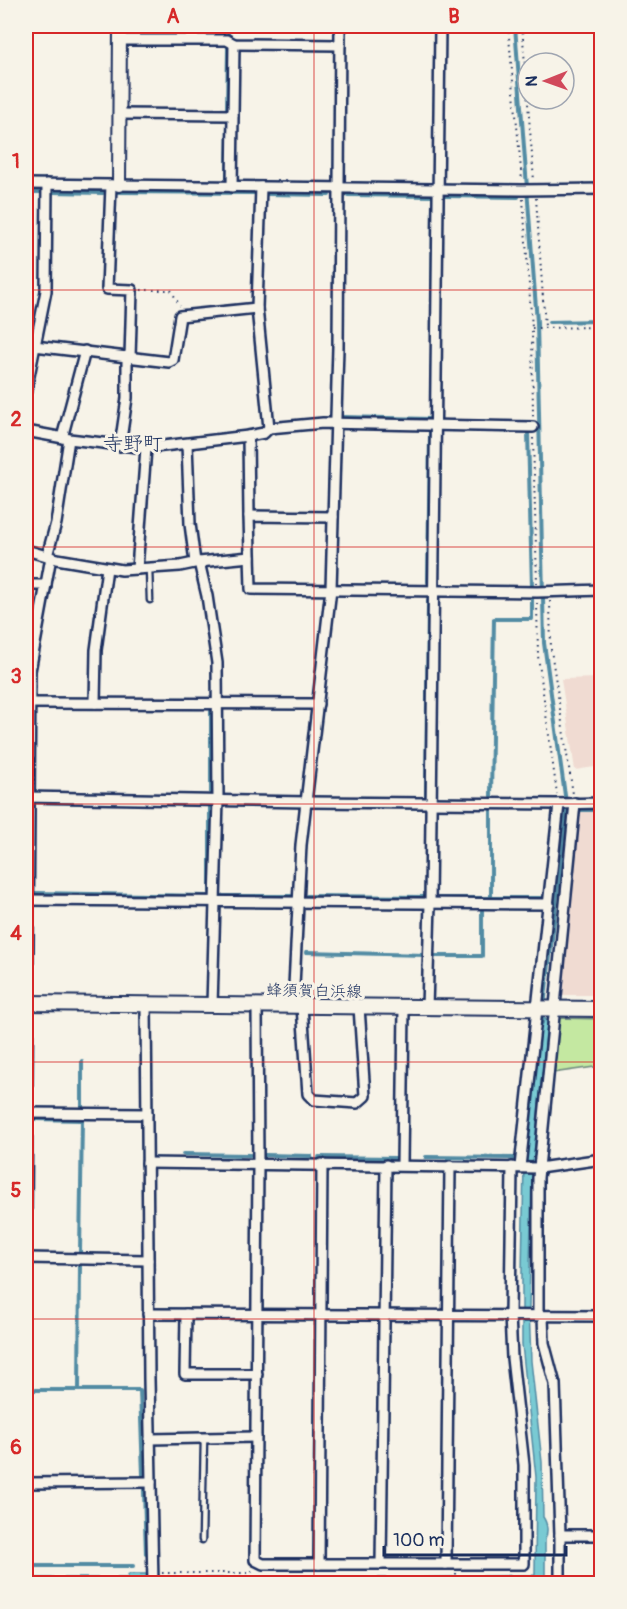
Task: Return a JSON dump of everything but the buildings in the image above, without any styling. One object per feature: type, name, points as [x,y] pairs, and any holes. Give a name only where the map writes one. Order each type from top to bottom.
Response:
[{"type":"main road","name":"蜂須賀白浜線","points":[[26,1003],[602,1009]]},
{"type":"street","points":[[120,26],[120,114],[107,289],[132,290],[127,398],[120,446]]},
{"type":"street","points":[[340,26],[336,423],[331,589],[308,802],[301,845],[297,901],[298,1006],[308,1094],[314,1100],[357,1103],[365,1096],[359,1007]]},
{"type":"street","points":[[427,1008],[432,803],[440,26]]},
{"type":"street","points":[[120,40],[227,40],[234,44],[340,45]]},
{"type":"street","points":[[232,187],[234,44]]},
{"type":"street","points":[[120,114],[233,115]]},
{"type":"street","points":[[26,184],[438,190],[602,189]]},
{"type":"street","points":[[26,391],[30,345],[46,291],[47,184]]},
{"type":"street","points":[[261,187],[257,308],[269,428]]},
{"type":"street","points":[[30,345],[169,362],[173,360],[180,316],[257,308]]},
{"type":"street","points":[[26,1220],[27,797],[30,671],[56,523],[66,438],[85,351]]},
{"type":"street","points":[[26,431],[146,448],[248,436],[264,433],[269,428],[336,423],[533,427]]},
{"type":"street","points":[[248,436],[251,589],[538,592],[602,590]]},
{"type":"street","points":[[187,444],[190,524],[215,642],[218,800],[212,1005]]},
{"type":"street","points":[[137,569],[146,448]]},
{"type":"street","points":[[249,516],[333,517]]},
{"type":"street","points":[[26,550],[107,568],[137,569],[250,556]]},
{"type":"street","points":[[95,703],[96,650],[107,568]]},
{"type":"street","points":[[26,585],[46,585]]},
{"type":"street","points":[[28,703],[318,704]]},
{"type":"street","points":[[27,797],[308,802],[602,803]]},
{"type":"street","points":[[560,1584],[555,1384],[544,1343],[533,1316],[537,1168],[574,803]]},
{"type":"street","points":[[257,1006],[255,1560],[262,1564],[524,1564],[524,1465],[512,1358],[510,1316],[518,1167],[559,804]]},
{"type":"street","points":[[27,900],[549,904]]},
{"type":"street","points":[[146,1004],[148,1314],[154,1577]]},
{"type":"street","points":[[402,1166],[404,1008]]},
{"type":"street","points":[[26,1113],[147,1114]]},
{"type":"street","points":[[147,1162],[537,1168],[602,1159]]},
{"type":"street","points":[[319,1564],[322,1164]]},
{"type":"street","points":[[381,1564],[386,1165]]},
{"type":"street","points":[[446,1564],[450,1166]]},
{"type":"street","points":[[26,1258],[148,1260]]},
{"type":"street","points":[[148,1314],[602,1317]]},
{"type":"street","points":[[186,1314],[185,1374],[257,1374]]},
{"type":"street","points":[[150,1439],[256,1437]]},
{"type":"street","points":[[26,1483],[152,1482]]},
{"type":"street","points":[[560,1535],[602,1535]]},
{"type":"lane","points":[[149,568],[150,600]]},
{"type":"lane","points":[[202,1540],[204,1438]]},
{"type":"path","points":[[508,26],[544,327]]},
{"type":"path","points":[[522,26],[533,328],[538,656],[559,804]]},
{"type":"path","points":[[132,290],[171,291],[180,304],[180,316]]},
{"type":"path","points":[[533,328],[602,327]]},
{"type":"path","points":[[551,592],[551,650],[574,803]]},
{"type":"path","points":[[154,1577],[251,1573],[259,1562]]},
{"type":"path","points":[[456,1572],[456,1584]]},
{"type":"shaded area","points":[[601,678],[601,766],[575,770],[561,679]]},
{"type":"shaded area","points":[[601,811],[601,995],[561,995],[581,812]]},
{"type":"green space","points":[[557,1018],[601,1019],[601,1066],[552,1073]]},
{"type":"water","points":[[539,1019],[546,1019],[547,1025],[532,1174],[529,1308],[531,1361],[542,1462],[543,1517],[547,1529],[545,1583],[26,1584],[26,1578],[127,1578],[129,1574],[147,1574],[146,1578],[409,1578],[535,1575],[536,1477],[522,1344],[522,1273],[524,1163]]},
{"type":"waterway","points":[[228,26],[228,37]]},
{"type":"waterway","points":[[435,26],[435,103]]},
{"type":"waterway","points":[[515,26],[537,322],[544,643],[567,810],[542,1023]]},
{"type":"waterway","points":[[227,110],[228,48]]},
{"type":"waterway","points":[[224,119],[228,119],[227,180]]},
{"type":"waterway","points":[[26,192],[43,192]]},
{"type":"waterway","points":[[52,192],[103,193]]},
{"type":"waterway","points":[[117,192],[255,193]]},
{"type":"waterway","points":[[267,194],[329,195]]},
{"type":"waterway","points":[[348,195],[434,196]]},
{"type":"waterway","points":[[432,372],[433,196]]},
{"type":"waterway","points":[[445,196],[518,197]]},
{"type":"waterway","points":[[549,322],[602,321]]},
{"type":"waterway","points":[[341,417],[431,419]]},
{"type":"waterway","points":[[428,582],[430,430]]},
{"type":"waterway","points":[[528,432],[532,587]]},
{"type":"waterway","points":[[491,796],[494,619],[532,619],[532,596]]},
{"type":"waterway","points":[[426,795],[428,601]]},
{"type":"waterway","points":[[211,711],[211,794]]},
{"type":"waterway","points":[[210,804],[210,892]]},
{"type":"waterway","points":[[491,810],[491,898]]},
{"type":"waterway","points":[[579,810],[602,810]]},
{"type":"waterway","points":[[35,893],[207,896]]},
{"type":"waterway","points":[[222,896],[291,896]]},
{"type":"waterway","points":[[307,896],[425,897]]},
{"type":"waterway","points":[[439,898],[542,898]]},
{"type":"waterway","points":[[433,956],[482,956],[482,906]]},
{"type":"waterway","points":[[306,952],[425,955]]},
{"type":"waterway","points":[[82,1061],[82,1109]]},
{"type":"waterway","points":[[34,1119],[82,1120],[80,1252]]},
{"type":"waterway","points":[[183,1154],[250,1155]]},
{"type":"waterway","points":[[264,1155],[311,1156]]},
{"type":"waterway","points":[[319,1157],[395,1158]]},
{"type":"waterway","points":[[426,1157],[514,1158]]},
{"type":"waterway","points":[[602,1165],[602,1172]]},
{"type":"waterway","points":[[79,1390],[80,1264]]},
{"type":"waterway","points":[[28,1390],[140,1390],[143,1475]]},
{"type":"waterway","points":[[144,1490],[146,1554]]},
{"type":"waterway","points":[[26,1566],[133,1566]]},
{"type":"district","name":"寺野町","points":[[133,443]]}]
